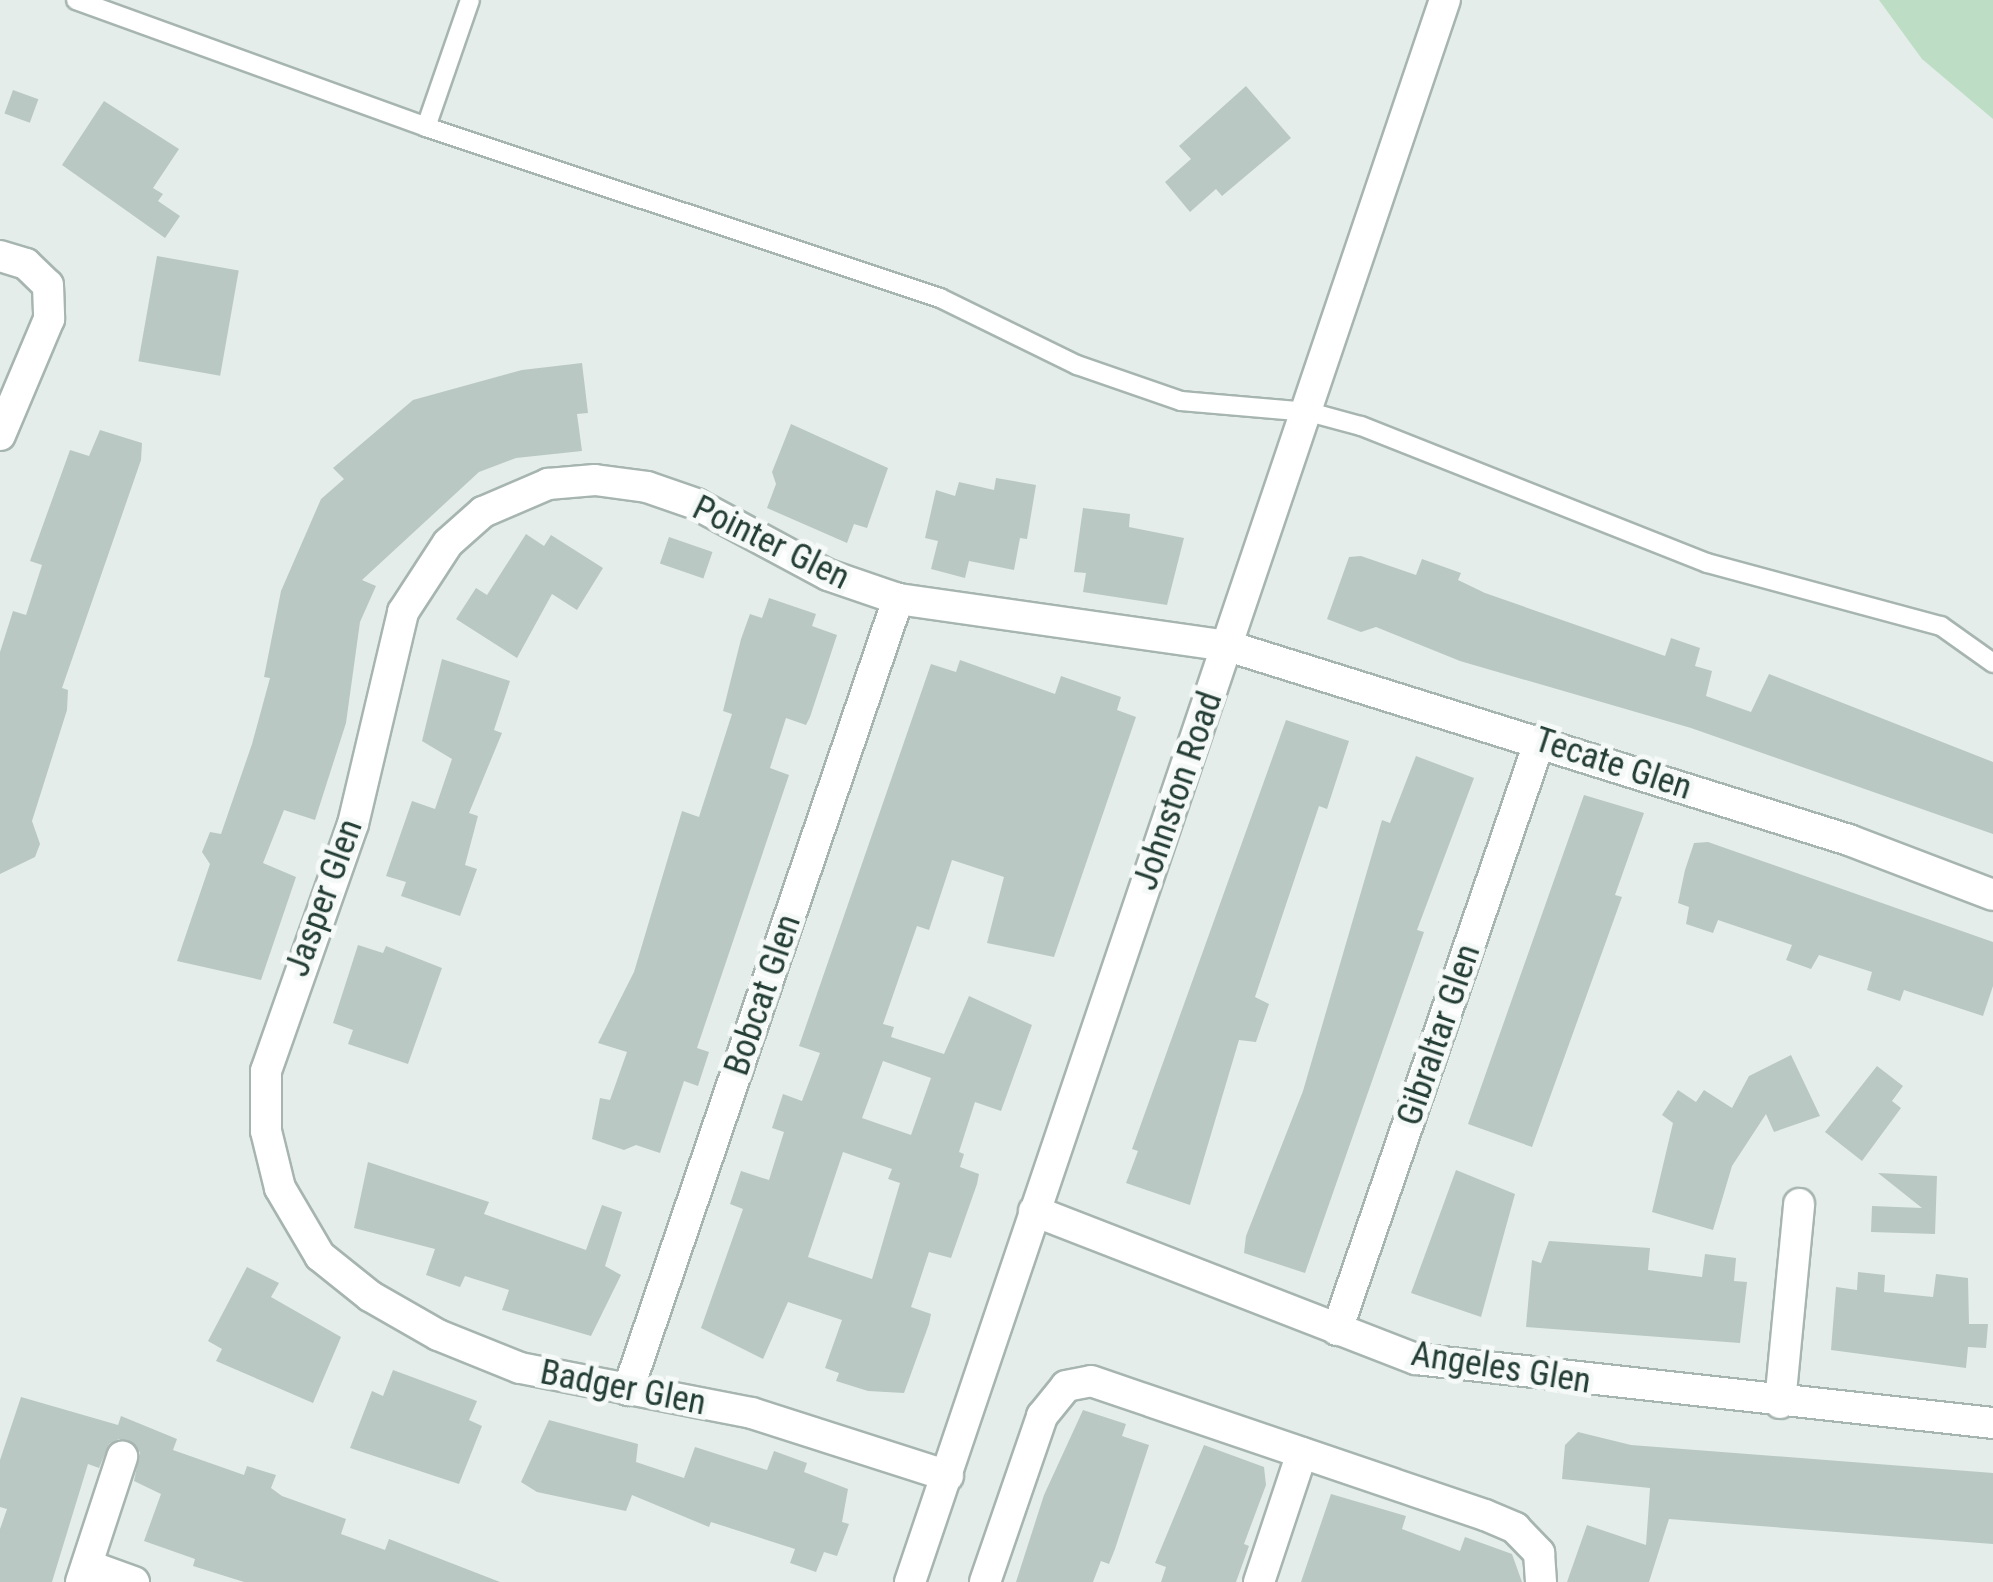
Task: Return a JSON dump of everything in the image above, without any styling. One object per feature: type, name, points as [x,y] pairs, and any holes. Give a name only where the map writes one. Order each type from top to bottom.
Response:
[{"type":"street","name":"Johnston Road","points":[[910,1582],[1309,412],[1445,0]]},
{"type":"street","points":[[0,256],[26,264],[48,285],[49,318],[0,435]]},
{"type":"street","name":"Pointer Glen","points":[[448,543],[483,512],[516,496],[595,480],[647,487],[696,504],[828,575],[898,599],[1228,646]]},
{"type":"street","name":"Jasper Glen","points":[[320,1256],[280,1188],[266,1131],[266,1071],[352,824],[403,612],[448,543]]},
{"type":"street","name":"Bobcat Glen","points":[[628,1390],[898,599]]},
{"type":"street","name":"Tecate Glen","points":[[1228,646],[1540,740],[1849,840],[1993,895]]},
{"type":"street","name":"Gibraltar Glen","points":[[1338,1330],[1540,740]]},
{"type":"street","points":[[1780,1403],[1799,1204]]},
{"type":"street","name":"Angeles Glen","points":[[1034,1211],[1416,1359],[1472,1369],[1993,1424]]},
{"type":"street","name":"Badger Glen","points":[[320,1256],[370,1296],[438,1335],[520,1368],[752,1414],[948,1476]]},
{"type":"street","points":[[985,1582],[1042,1416],[1066,1386],[1091,1382],[1515,1528],[1539,1553],[1541,1582]]},
{"type":"street","points":[[1259,1582],[1302,1453]]},
{"type":"street","points":[[122,1457],[84,1574],[134,1582]]},
{"type":"lane","points":[[76,0],[426,127],[940,298],[1077,365],[1182,400],[1309,412],[1361,426],[1707,563],[1941,626],[1993,663]]},
{"type":"lane","points":[[426,127],[470,0]]},
{"type":"green space","points":[[1879,0],[1993,0],[1993,119],[1922,59]]},
{"type":"building","points":[[1246,86],[1291,138],[1222,196],[1216,189],[1190,212],[1165,182],[1191,159],[1179,146]]},
{"type":"building","points":[[13,90],[38,99],[30,123],[4,113]]},
{"type":"building","points":[[104,101],[179,149],[153,188],[163,194],[158,201],[180,216],[165,238],[62,165]]},
{"type":"building","points":[[157,256],[239,270],[220,376],[138,361]]},
{"type":"building","points":[[582,363],[588,413],[577,414],[582,451],[516,458],[479,472],[362,580],[376,586],[360,622],[346,723],[315,820],[284,810],[263,863],[296,877],[261,980],[177,961],[210,864],[202,852],[210,832],[221,834],[252,744],[270,678],[264,677],[281,591],[321,499],[344,479],[333,468],[413,400],[522,370]]},
{"type":"building","points":[[791,424],[888,468],[867,528],[854,524],[847,543],[767,508],[776,484],[772,472]]},
{"type":"building","points":[[100,430],[142,443],[141,460],[62,688],[68,690],[67,710],[32,821],[40,844],[35,857],[0,874],[0,652],[13,611],[26,615],[42,565],[30,561],[70,450],[89,456]]},
{"type":"building","points":[[996,478],[1036,485],[1027,539],[1020,538],[1014,570],[969,561],[965,578],[931,569],[938,541],[925,538],[936,490],[955,496],[959,482],[994,490]]},
{"type":"building","points":[[1083,508],[1130,514],[1129,527],[1184,538],[1167,605],[1083,592],[1086,573],[1074,572]]},
{"type":"building","points":[[526,534],[544,546],[551,535],[603,568],[577,610],[552,594],[517,658],[456,619],[476,588],[487,595]]},
{"type":"building","points":[[669,537],[712,552],[703,578],[660,563]]},
{"type":"building","points":[[1361,556],[1416,575],[1422,559],[1461,573],[1458,580],[1485,593],[1665,656],[1671,638],[1700,648],[1695,666],[1712,671],[1706,696],[1751,712],[1769,674],[1993,762],[1993,834],[1691,728],[1460,661],[1376,627],[1361,632],[1327,619],[1349,557]]},
{"type":"building","points":[[769,598],[816,614],[812,626],[837,635],[806,725],[786,718],[770,768],[789,775],[697,1048],[709,1052],[698,1086],[684,1081],[660,1153],[636,1145],[624,1150],[592,1139],[600,1098],[610,1100],[627,1052],[598,1043],[634,972],[682,811],[699,817],[732,714],[723,711],[741,639],[750,614],[762,618]]},
{"type":"building","points":[[442,659],[510,681],[494,730],[502,733],[469,813],[478,816],[465,865],[477,869],[460,916],[401,896],[406,882],[386,876],[412,801],[435,809],[452,759],[422,741]]},
{"type":"building","points":[[960,660],[1055,694],[1061,676],[1121,697],[1117,710],[1136,717],[1054,957],[987,943],[1004,877],[952,860],[929,930],[917,926],[883,1024],[894,1027],[891,1037],[944,1054],[969,996],[1032,1025],[1001,1111],[975,1102],[959,1152],[964,1154],[960,1167],[979,1174],[977,1184],[951,1258],[929,1252],[911,1307],[931,1314],[904,1393],[868,1391],[836,1381],[839,1373],[825,1368],[842,1320],[788,1302],[763,1359],[701,1328],[743,1209],[730,1204],[741,1171],[769,1180],[784,1132],[772,1128],[783,1094],[802,1101],[820,1053],[799,1046],[931,664],[956,672]],"holes":[[[883,1061],[931,1078],[911,1135],[862,1118]],[[843,1152],[892,1169],[888,1179],[900,1183],[872,1279],[808,1257]]]},
{"type":"building","points":[[1286,720],[1349,741],[1327,809],[1319,806],[1255,997],[1269,1004],[1256,1042],[1239,1040],[1190,1205],[1126,1183],[1138,1151],[1132,1149]]},
{"type":"building","points":[[1416,756],[1474,778],[1417,930],[1424,932],[1305,1273],[1244,1253],[1246,1236],[1303,1091],[1382,820],[1390,823]]},
{"type":"building","points":[[1584,795],[1644,813],[1615,895],[1622,897],[1532,1147],[1468,1124]]},
{"type":"building","points":[[1708,842],[1993,942],[1993,986],[1983,1016],[1904,990],[1900,1001],[1867,990],[1872,972],[1819,955],[1811,969],[1786,960],[1792,945],[1718,920],[1713,933],[1686,924],[1689,907],[1678,903],[1685,870],[1694,843]]},
{"type":"building","points":[[358,945],[383,953],[386,946],[442,968],[408,1064],[348,1044],[353,1030],[333,1023]]},
{"type":"building","points":[[1791,1055],[1820,1116],[1774,1132],[1766,1114],[1732,1166],[1713,1230],[1652,1212],[1673,1123],[1662,1115],[1678,1090],[1696,1102],[1704,1090],[1732,1108],[1749,1076]]},
{"type":"building","points":[[1877,1066],[1903,1086],[1892,1101],[1901,1108],[1862,1161],[1825,1132]]},
{"type":"building","points":[[368,1162],[489,1202],[484,1214],[586,1250],[602,1205],[622,1212],[605,1266],[621,1275],[591,1336],[502,1310],[509,1290],[465,1276],[460,1287],[426,1275],[435,1249],[354,1228]]},
{"type":"building","points":[[1456,1170],[1515,1194],[1481,1317],[1411,1293]]},
{"type":"building","points":[[1878,1173],[1937,1176],[1935,1234],[1871,1232],[1872,1206],[1922,1208]]},
{"type":"building","points":[[1549,1241],[1650,1248],[1648,1270],[1702,1277],[1705,1254],[1736,1258],[1734,1281],[1747,1282],[1740,1343],[1526,1327],[1532,1260],[1541,1263]]},
{"type":"building","points":[[247,1267],[279,1283],[271,1297],[341,1337],[313,1403],[216,1361],[222,1349],[208,1341]]},
{"type":"building","points":[[1858,1272],[1885,1275],[1884,1292],[1933,1297],[1936,1274],[1968,1278],[1969,1324],[1988,1324],[1986,1348],[1968,1347],[1966,1368],[1831,1350],[1836,1287],[1857,1290]]},
{"type":"building","points":[[393,1370],[477,1401],[469,1420],[482,1426],[459,1484],[350,1448],[372,1391],[383,1396]]},
{"type":"building","points":[[21,1397],[118,1425],[121,1416],[177,1439],[173,1450],[244,1475],[247,1466],[276,1475],[271,1488],[282,1496],[346,1519],[341,1534],[385,1550],[389,1539],[500,1582],[244,1582],[193,1566],[195,1559],[144,1541],[161,1494],[134,1481],[140,1452],[119,1439],[109,1444],[99,1468],[88,1464],[52,1582],[0,1582],[0,1529],[7,1509],[0,1507],[0,1460]]},
{"type":"building","points":[[1083,1410],[1126,1424],[1122,1436],[1149,1445],[1115,1549],[1109,1564],[1101,1561],[1093,1582],[1016,1582],[1044,1495]]},
{"type":"building","points":[[549,1420],[638,1444],[636,1462],[684,1478],[695,1447],[767,1470],[774,1451],[807,1463],[804,1472],[848,1489],[842,1522],[849,1524],[837,1556],[824,1552],[816,1572],[790,1563],[795,1549],[711,1522],[709,1527],[632,1495],[626,1511],[537,1492],[521,1482]]},
{"type":"building","points":[[1578,1432],[1631,1445],[1993,1473],[1993,1544],[1669,1519],[1649,1582],[1567,1582],[1587,1525],[1646,1545],[1650,1488],[1562,1479],[1565,1445]]},
{"type":"building","points":[[1204,1445],[1264,1467],[1266,1485],[1244,1544],[1249,1546],[1236,1582],[1161,1582],[1166,1567],[1155,1563]]},
{"type":"building","points":[[1331,1494],[1406,1516],[1402,1529],[1460,1551],[1465,1537],[1512,1554],[1522,1582],[1301,1582]]}]
